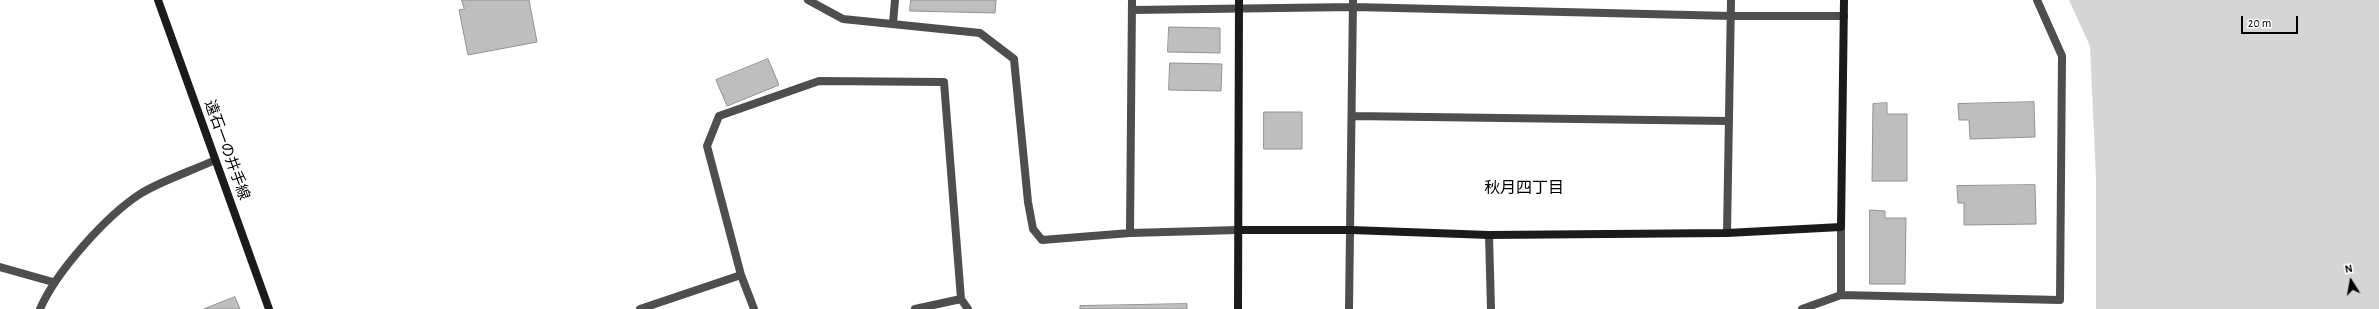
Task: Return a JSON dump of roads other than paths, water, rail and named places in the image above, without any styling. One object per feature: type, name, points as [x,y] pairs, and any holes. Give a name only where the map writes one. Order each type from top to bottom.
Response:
[{"type":"street","name":"遠石一の井手線","points":[[158,0],[269,309]]},
{"type":"street","points":[[808,0],[843,19],[980,33],[1014,59],[1021,110],[1028,202],[1033,229],[1042,240],[1130,233],[1238,230],[1351,230],[1489,235],[1727,233],[1841,227]]},
{"type":"street","points":[[893,23],[895,0]]},
{"type":"street","points":[[1130,233],[1132,0]]},
{"type":"street","points":[[1238,309],[1239,0]]},
{"type":"street","points":[[1727,233],[1731,0]]},
{"type":"street","points":[[1841,295],[1844,0]]},
{"type":"street","points":[[1802,309],[1841,295],[2060,300],[2062,56],[2037,0]]},
{"type":"street","points":[[1132,10],[1238,10],[1354,4],[1731,16],[1844,16]]},
{"type":"street","points":[[1349,309],[1354,4]]},
{"type":"street","points":[[754,309],[741,275],[707,146],[719,116],[819,81],[944,82],[961,299],[968,309]]},
{"type":"street","points":[[1352,116],[1728,121]]},
{"type":"street","points":[[40,309],[53,282],[106,222],[140,194],[215,160]]},
{"type":"street","points":[[1489,235],[1491,309]]},
{"type":"street","points":[[0,267],[53,282]]},
{"type":"street","points":[[640,309],[741,275]]},
{"type":"street","points":[[915,309],[961,299]]},
{"type":"district","name":"秋月四丁目","points":[[1524,188]]}]
